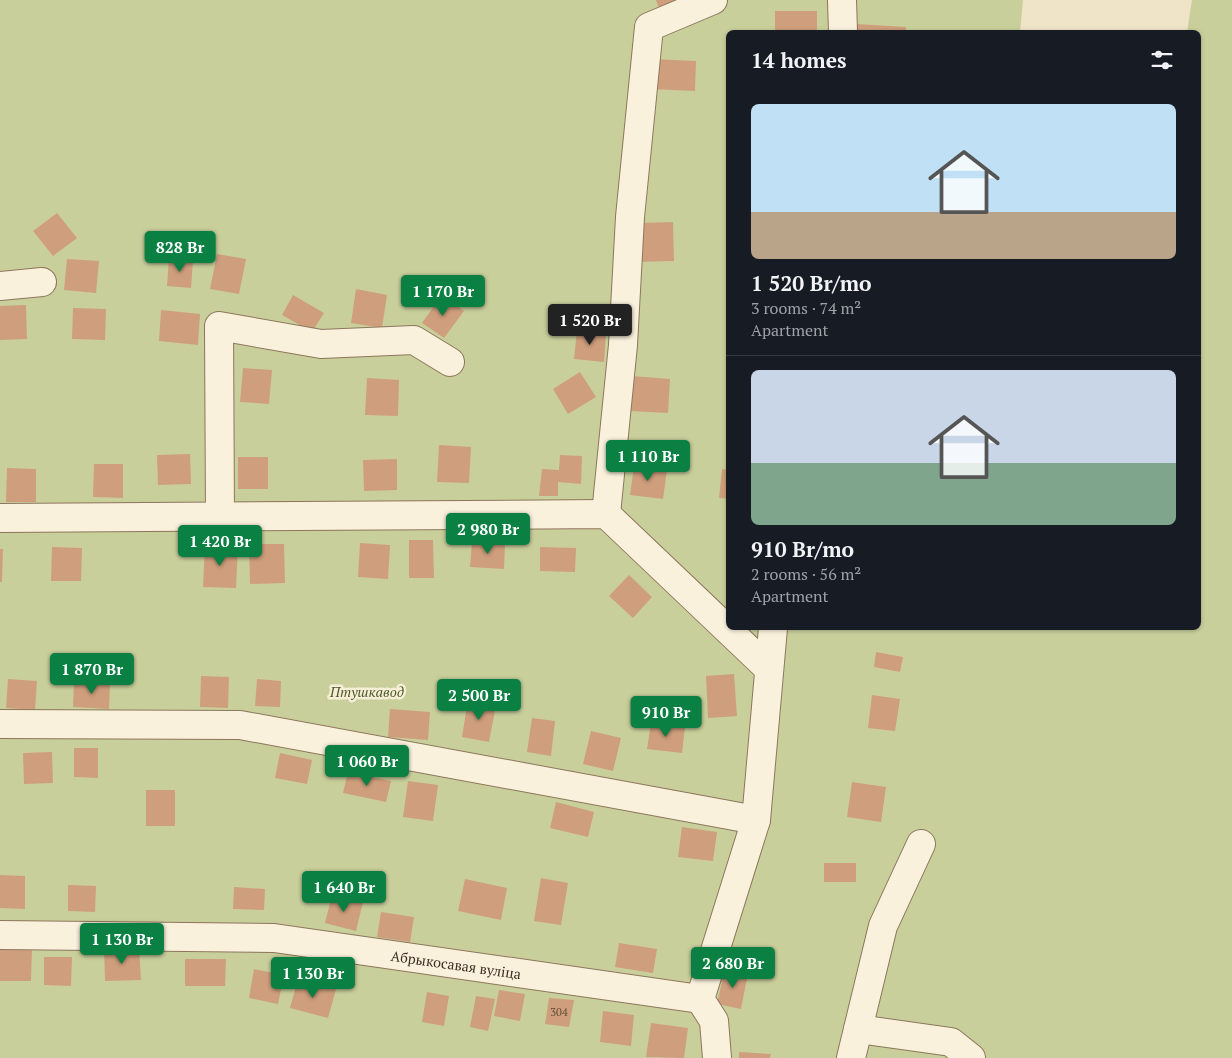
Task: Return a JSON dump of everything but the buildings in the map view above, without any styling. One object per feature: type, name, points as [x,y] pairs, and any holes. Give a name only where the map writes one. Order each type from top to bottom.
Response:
[{"type":"street","points":[[606,514],[623,345],[630,217],[649,27],[713,0]]},
{"type":"street","points":[[842,0],[843,30]]},
{"type":"street","points":[[0,286],[42,282]]},
{"type":"street","points":[[220,517],[219,326],[322,344],[414,340],[450,362]]},
{"type":"street","points":[[0,518],[606,514],[726,627]]},
{"type":"street","points":[[729,630],[770,669]]},
{"type":"street","points":[[717,1058],[714,1021],[700,999],[756,820],[773,630]]},
{"type":"street","points":[[0,724],[240,725],[756,820]]},
{"type":"street","points":[[851,1058],[883,926],[921,844]]},
{"type":"street","name":"Абрыкосавая вуліца","points":[[0,935],[274,938],[700,999]]},
{"type":"street","points":[[858,1029],[951,1042],[971,1058]]},
{"type":"green space","name":"Птушкавод","points":[[0,0],[1023,0],[1020,30],[726,30],[726,630],[1201,630],[1201,30],[1187,30],[1192,0],[1232,0],[1232,1058],[0,1058]]}]
